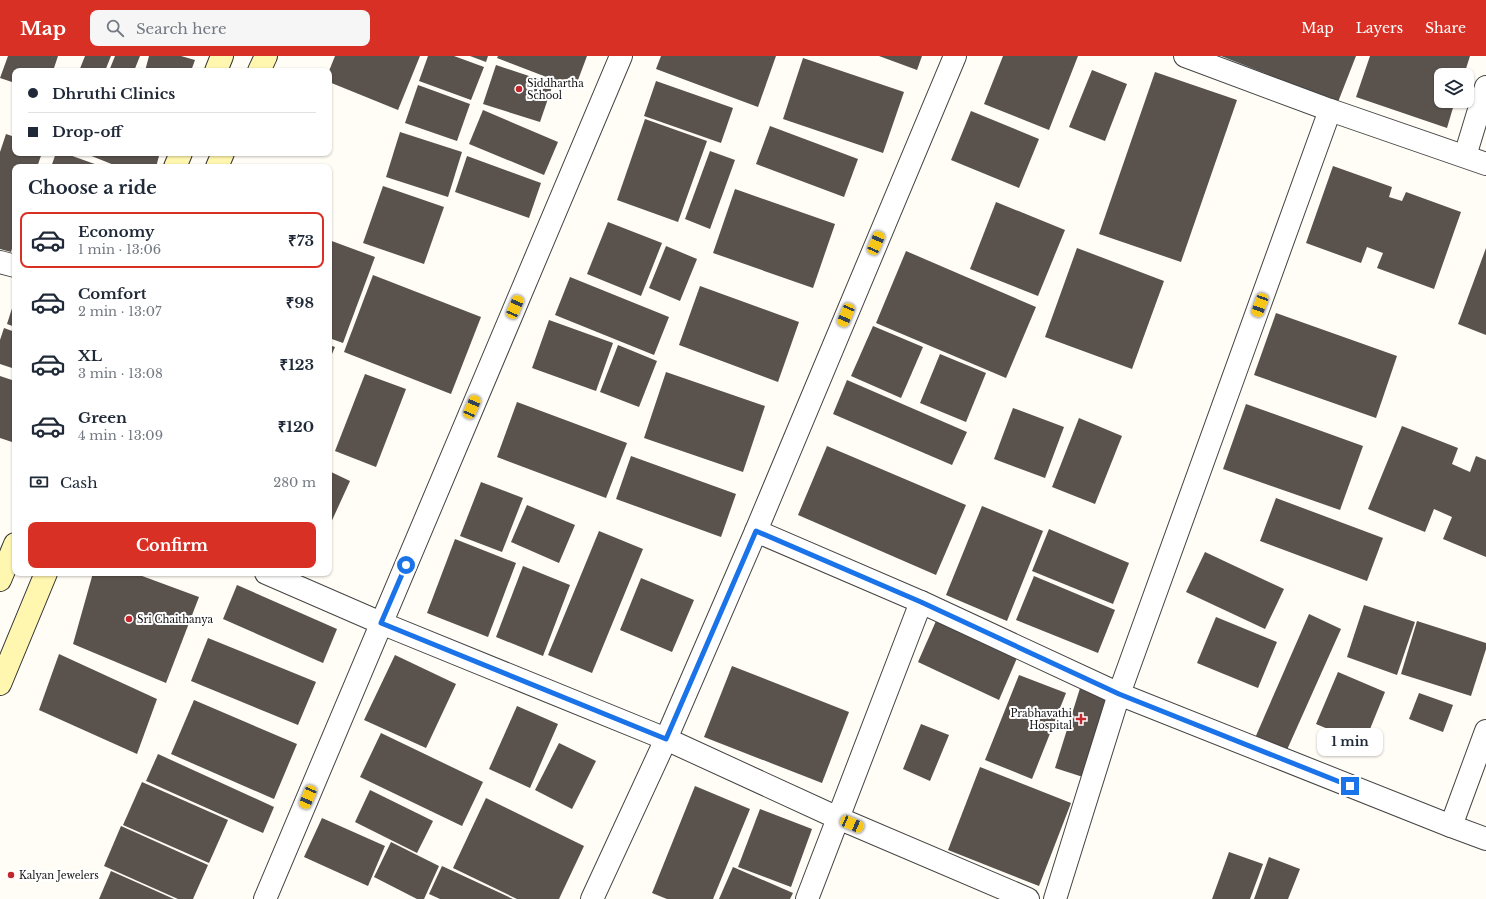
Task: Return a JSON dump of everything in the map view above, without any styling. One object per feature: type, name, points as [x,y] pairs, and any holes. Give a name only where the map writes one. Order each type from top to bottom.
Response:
[{"type":"main road","points":[[217,68],[222,56]]},
{"type":"main road","points":[[260,68],[266,56]]},
{"type":"main road","points":[[0,580],[12,551]]},
{"type":"main road","points":[[0,684],[45,576]]},
{"type":"street","points":[[265,899],[621,56]]},
{"type":"street","points":[[592,899],[666,739],[756,531],[955,56]]},
{"type":"street","points":[[1185,56],[1330,110],[1486,164]]},
{"type":"street","points":[[1465,156],[1486,87]]},
{"type":"street","points":[[1055,899],[1119,694],[1330,110]]},
{"type":"street","points":[[0,262],[12,265]]},
{"type":"street","points":[[756,531],[921,602],[1119,694],[1486,839]]},
{"type":"street","points":[[273,576],[381,623],[666,739],[838,818],[1028,899]]},
{"type":"street","points":[[807,899],[921,602]]},
{"type":"street","points":[[1450,826],[1486,731]]},
{"type":"building","points":[[8,56],[58,56],[54,68],[12,68],[12,82],[0,78]]},
{"type":"building","points":[[85,56],[111,56],[106,68],[80,68]]},
{"type":"building","points":[[115,56],[140,56],[135,68],[110,68]]},
{"type":"building","points":[[149,56],[181,56],[195,60],[192,68],[146,68]]},
{"type":"building","points":[[335,56],[420,56],[398,110],[332,83],[332,68],[330,68]]},
{"type":"building","points":[[428,56],[454,56],[484,67],[471,100],[419,81]]},
{"type":"building","points":[[470,56],[488,56],[486,62]]},
{"type":"building","points":[[498,56],[587,56],[575,88],[497,58]]},
{"type":"building","points":[[661,56],[776,56],[758,107],[656,69]]},
{"type":"building","points":[[879,56],[922,56],[917,70]]},
{"type":"building","points":[[1003,56],[1078,56],[1049,130],[984,104]]},
{"type":"building","points":[[1221,56],[1356,56],[1338,102]]},
{"type":"building","points":[[1370,56],[1470,56],[1466,68],[1434,68],[1434,108],[1453,108],[1447,128],[1356,97]]},
{"type":"building","points":[[803,58],[904,92],[883,153],[783,119]]},
{"type":"building","points":[[496,65],[553,84],[540,122],[483,104]]},
{"type":"building","points":[[1092,70],[1127,84],[1105,141],[1069,127]]},
{"type":"building","points":[[1155,72],[1237,100],[1181,262],[1099,234]]},
{"type":"building","points":[[656,81],[733,108],[721,143],[644,116]]},
{"type":"building","points":[[418,85],[470,104],[457,141],[405,123]]},
{"type":"building","points":[[483,110],[558,142],[544,175],[469,144]]},
{"type":"building","points":[[971,111],[1039,139],[1019,188],[951,160]]},
{"type":"building","points":[[645,119],[707,141],[678,222],[617,200]]},
{"type":"building","points":[[770,126],[858,159],[844,197],[756,164]]},
{"type":"building","points":[[400,132],[462,152],[448,197],[386,177]]},
{"type":"building","points":[[6,134],[12,136],[12,156],[41,156],[38,164],[12,164],[11,252],[0,249],[0,152]]},
{"type":"building","points":[[710,151],[735,160],[710,229],[685,219]]},
{"type":"building","points":[[55,156],[72,156],[95,164],[52,164]]},
{"type":"building","points":[[92,156],[159,156],[157,164],[112,164]]},
{"type":"building","points":[[467,156],[541,183],[529,218],[455,192]]},
{"type":"building","points":[[1333,166],[1392,187],[1389,197],[1402,201],[1406,192],[1461,212],[1434,289],[1377,268],[1383,253],[1367,247],[1361,263],[1306,243]]},
{"type":"building","points":[[383,186],[444,207],[424,264],[363,243]]},
{"type":"building","points":[[735,189],[835,224],[813,288],[713,253]]},
{"type":"building","points":[[996,202],[1065,230],[1038,296],[970,269]]},
{"type":"building","points":[[608,222],[662,243],[641,296],[587,274]]},
{"type":"building","points":[[332,241],[375,257],[343,343],[332,339]]},
{"type":"building","points":[[666,246],[697,259],[680,301],[649,288]]},
{"type":"building","points":[[1077,248],[1164,281],[1132,369],[1045,337]]},
{"type":"building","points":[[1486,248],[1486,335],[1458,324]]},
{"type":"building","points":[[906,251],[1036,307],[1006,378],[876,323]]},
{"type":"building","points":[[373,275],[481,317],[451,394],[344,352]]},
{"type":"building","points":[[570,277],[669,317],[654,355],[555,315]]},
{"type":"building","points":[[700,286],[799,322],[778,382],[679,345]]},
{"type":"building","points":[[12,308],[12,326],[7,324]]},
{"type":"building","points":[[1276,313],[1397,356],[1376,418],[1254,375]]},
{"type":"building","points":[[549,320],[613,343],[596,391],[532,368]]},
{"type":"building","points":[[873,326],[923,347],[901,398],[851,376]]},
{"type":"building","points":[[4,328],[12,331],[12,368],[0,364],[0,340]]},
{"type":"building","points":[[618,345],[657,361],[639,407],[600,392]]},
{"type":"building","points":[[332,346],[335,347],[332,354]]},
{"type":"building","points":[[940,354],[986,373],[966,422],[920,403]]},
{"type":"building","points":[[666,372],[765,406],[743,472],[644,438]]},
{"type":"building","points":[[365,374],[406,389],[376,467],[335,451]]},
{"type":"building","points":[[0,376],[12,380],[12,442],[0,438]]},
{"type":"building","points":[[847,380],[967,432],[952,465],[833,414]]},
{"type":"building","points":[[517,402],[627,443],[606,498],[497,457]]},
{"type":"building","points":[[1246,404],[1363,446],[1340,510],[1223,469]]},
{"type":"building","points":[[1013,408],[1064,427],[1045,478],[994,459]]},
{"type":"building","points":[[1079,418],[1122,436],[1095,504],[1052,487]]},
{"type":"building","points":[[1402,426],[1458,448],[1452,464],[1470,472],[1476,456],[1486,460],[1486,557],[1443,539],[1452,517],[1434,509],[1425,532],[1368,509]]},
{"type":"building","points":[[827,446],[966,505],[936,575],[798,515]]},
{"type":"building","points":[[631,456],[736,494],[721,537],[616,499]]},
{"type":"building","points":[[332,472],[350,481],[332,520]]},
{"type":"building","points":[[481,482],[523,498],[502,552],[460,536]]},
{"type":"building","points":[[1276,498],[1383,538],[1367,581],[1260,541]]},
{"type":"building","points":[[527,505],[575,525],[559,563],[511,542]]},
{"type":"building","points":[[982,506],[1043,531],[1007,621],[946,595]]},
{"type":"building","points":[[1049,529],[1129,563],[1113,604],[1032,571]]},
{"type":"building","points":[[599,531],[643,549],[592,673],[548,655]]},
{"type":"building","points":[[455,539],[516,563],[488,637],[427,613]]},
{"type":"building","points":[[1205,552],[1284,589],[1265,629],[1186,592]]},
{"type":"building","points":[[523,566],[570,585],[543,656],[496,637]]},
{"type":"building","points":[[92,576],[142,576],[199,597],[166,683],[73,644]]},
{"type":"building","points":[[1034,576],[1115,610],[1098,653],[1016,620]]},
{"type":"building","points":[[641,578],[694,600],[672,652],[620,630]]},
{"type":"building","points":[[237,585],[337,629],[323,663],[223,619]]},
{"type":"building","points":[[1364,605],[1415,622],[1397,675],[1347,657]]},
{"type":"building","points":[[1309,614],[1341,629],[1286,752],[1255,738]]},
{"type":"building","points":[[1216,617],[1277,642],[1258,688],[1197,663]]},
{"type":"building","points":[[936,621],[1017,658],[999,700],[918,662]]},
{"type":"building","points":[[1417,621],[1486,643],[1486,649],[1471,696],[1401,674]]},
{"type":"building","points":[[208,638],[316,682],[298,725],[191,681]]},
{"type":"building","points":[[59,654],[157,699],[137,754],[39,710]]},
{"type":"building","points":[[395,655],[456,684],[426,748],[364,720]]},
{"type":"building","points":[[732,666],[849,712],[822,783],[704,737]]},
{"type":"building","points":[[1338,672],[1385,692],[1364,744],[1316,724]]},
{"type":"building","points":[[1019,675],[1066,693],[1032,779],[985,760]]},
{"type":"building","points":[[1081,685],[1113,695],[1086,778],[1055,768]]},
{"type":"building","points":[[1419,693],[1453,705],[1443,732],[1409,719]]},
{"type":"building","points":[[194,700],[297,744],[274,799],[171,754]]},
{"type":"building","points":[[517,706],[558,724],[530,788],[489,769]]},
{"type":"building","points":[[921,724],[949,735],[930,781],[903,769]]},
{"type":"building","points":[[381,733],[483,782],[462,826],[360,777]]},
{"type":"building","points":[[559,743],[596,761],[572,809],[535,790]]},
{"type":"building","points":[[158,754],[274,807],[263,833],[146,781]]},
{"type":"building","points":[[980,767],[1071,803],[1039,886],[948,850]]},
{"type":"building","points":[[142,782],[228,820],[209,863],[123,825]]},
{"type":"building","points":[[695,786],[750,809],[713,899],[667,899],[652,893]]},
{"type":"building","points":[[370,790],[433,821],[417,853],[355,822]]},
{"type":"building","points":[[486,798],[584,846],[559,899],[517,899],[453,868]]},
{"type":"building","points":[[760,809],[812,829],[791,887],[738,867]]},
{"type":"building","points":[[322,818],[385,846],[368,886],[304,857]]},
{"type":"building","points":[[121,826],[208,865],[193,899],[178,899],[104,866]]},
{"type":"building","points":[[391,842],[439,866],[424,899],[417,899],[374,877]]},
{"type":"building","points":[[1229,852],[1263,864],[1250,899],[1212,899]]},
{"type":"building","points":[[1269,857],[1300,869],[1288,899],[1254,899]]},
{"type":"building","points":[[442,866],[513,899],[440,899],[429,894]]},
{"type":"building","points":[[733,867],[793,893],[790,899],[719,899]]},
{"type":"building","points":[[111,871],[174,899],[99,899]]},
{"type":"place","name":"Siddhartha School","points":[[519,89]]},
{"type":"place","name":"Sri Chaithanya","points":[[129,619]]},
{"type":"place","name":"Prabhavathi Hospital","points":[[1081,719]]},
{"type":"place","name":"Kalyan Jewelers","points":[[11,875]]},
{"type":"route","points":[[406,565],[381,623],[666,739],[756,531],[921,602],[1119,694],[1350,786]]}]
